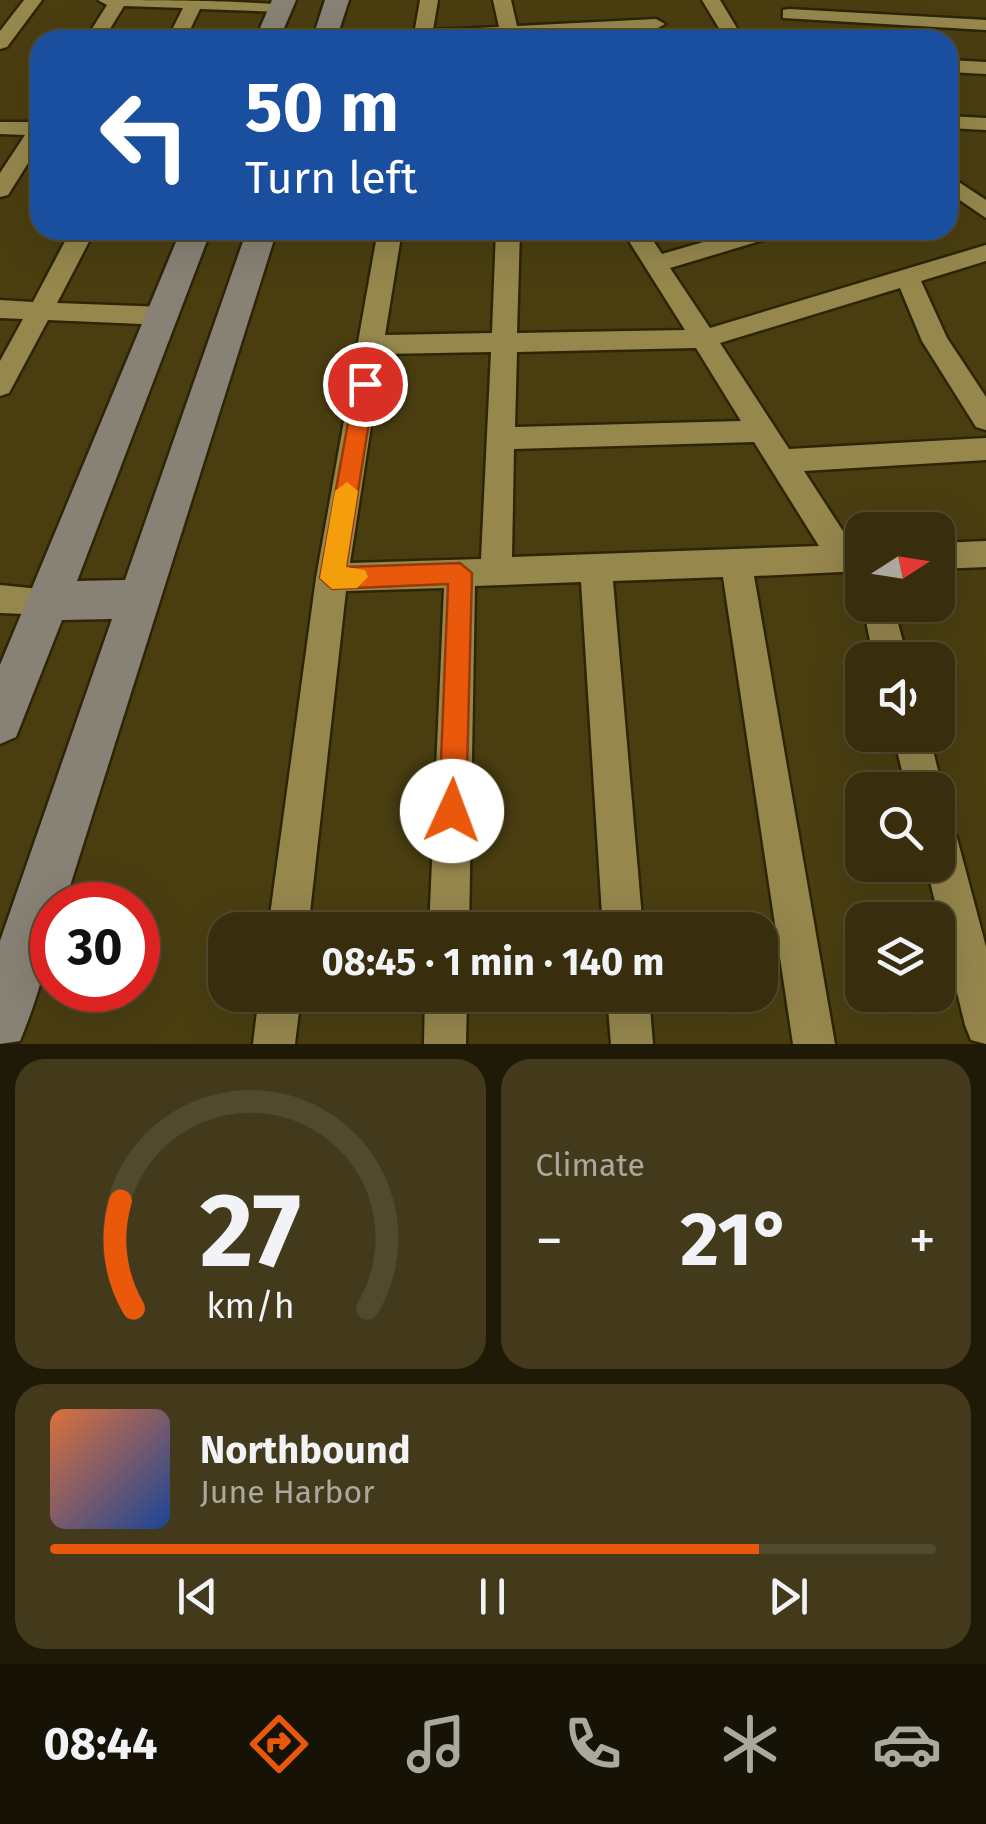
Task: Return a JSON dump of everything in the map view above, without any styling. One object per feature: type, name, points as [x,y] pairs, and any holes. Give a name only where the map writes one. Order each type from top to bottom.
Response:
[{"type":"street","points":[[0,43],[33,0]]},
{"type":"street","points":[[108,0],[282,3],[271,30]]},
{"type":"street","points":[[100,30],[119,0]]},
{"type":"street","points":[[327,30],[337,0]]},
{"type":"street","points":[[424,30],[429,0]]},
{"type":"street","points":[[502,0],[509,30]]},
{"type":"street","points":[[644,0],[659,30]]},
{"type":"street","points":[[710,0],[729,30]]},
{"type":"street","points":[[181,30],[194,4]]},
{"type":"street","points":[[784,7],[986,25]]},
{"type":"street","points":[[784,7],[800,30]]},
{"type":"street","points":[[539,30],[630,30]]},
{"type":"street","points":[[958,67],[986,68]]},
{"type":"street","points":[[958,123],[986,124]]},
{"type":"street","points":[[0,128],[30,129]]},
{"type":"street","points":[[0,190],[30,144]]},
{"type":"street","points":[[958,181],[986,182]]},
{"type":"street","points":[[958,189],[986,211]]},
{"type":"street","points":[[0,386],[78,240]]},
{"type":"street","points":[[0,721],[192,240]]},
{"type":"street","points":[[0,1021],[259,240]]},
{"type":"street","points":[[290,912],[332,578],[388,240]]},
{"type":"street","points":[[450,912],[478,573],[500,438],[508,240]]},
{"type":"street","points":[[640,240],[782,462],[845,547]]},
{"type":"street","points":[[656,264],[738,240]]},
{"type":"street","points":[[371,346],[703,339],[907,277],[982,262]]},
{"type":"street","points":[[907,277],[934,341],[986,418]]},
{"type":"street","points":[[0,309],[165,316]]},
{"type":"street","points":[[500,438],[762,431]]},
{"type":"street","points":[[782,462],[986,449]]},
{"type":"street","points":[[955,555],[986,554]]},
{"type":"street","points":[[332,578],[845,558]]},
{"type":"street","points":[[736,563],[814,1044]]},
{"type":"street","points":[[596,568],[622,912]]},
{"type":"street","points":[[0,600],[141,599]]},
{"type":"street","points":[[949,882],[986,1025]]},
{"type":"street","points":[[274,1044],[278,1012]]},
{"type":"street","points":[[445,1044],[446,1012]]},
{"type":"street","points":[[629,1012],[632,1044]]},
{"type":"slow traffic","points":[[347,491],[332,578],[357,577]]},
{"type":"route","points":[[365,384],[332,578],[460,573],[452,811]]}]
